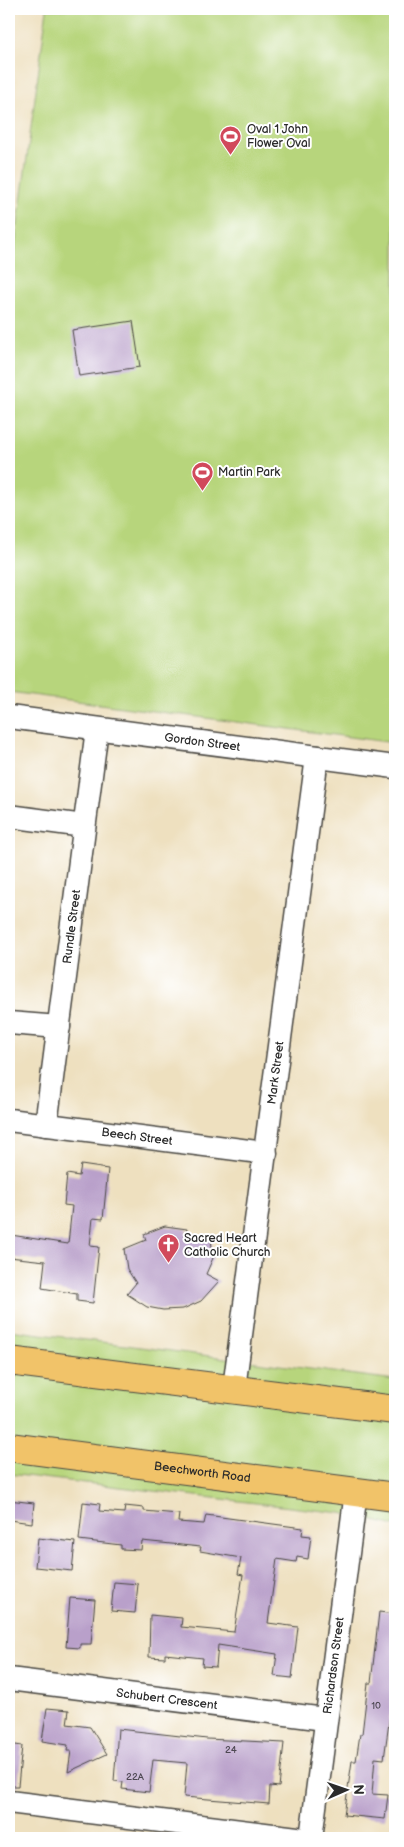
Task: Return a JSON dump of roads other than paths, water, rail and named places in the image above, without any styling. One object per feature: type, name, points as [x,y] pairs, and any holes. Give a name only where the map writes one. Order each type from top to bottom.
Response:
[{"type":"main road","points":[[9,1360],[395,1410]]},
{"type":"main road","name":"Beechworth Road","points":[[9,1447],[395,1497]]},
{"type":"street","name":"Gordon Street","points":[[9,717],[395,767]]},
{"type":"street","name":"Rundle Street","points":[[46,1125],[97,729]]},
{"type":"street","name":"Mark Street","points":[[234,1388],[317,757]]},
{"type":"street","points":[[9,816],[84,826]]},
{"type":"street","points":[[9,1023],[59,1027]]},
{"type":"street","name":"Beech Street","points":[[9,1120],[266,1153]]},
{"type":"street","name":"Richardson Street","points":[[311,1838],[356,1492]]},
{"type":"street","name":"Schubert Crescent","points":[[9,1679],[325,1719]]},
{"type":"street","points":[[9,1802],[297,1838]]},
{"type":"place","name":"Oval 1 John Flower Oval","points":[[231,155]]},
{"type":"place","name":"Martin Park","points":[[202,491]]},
{"type":"place","name":"Sacred Heart Catholic Church","points":[[168,1264]]}]
